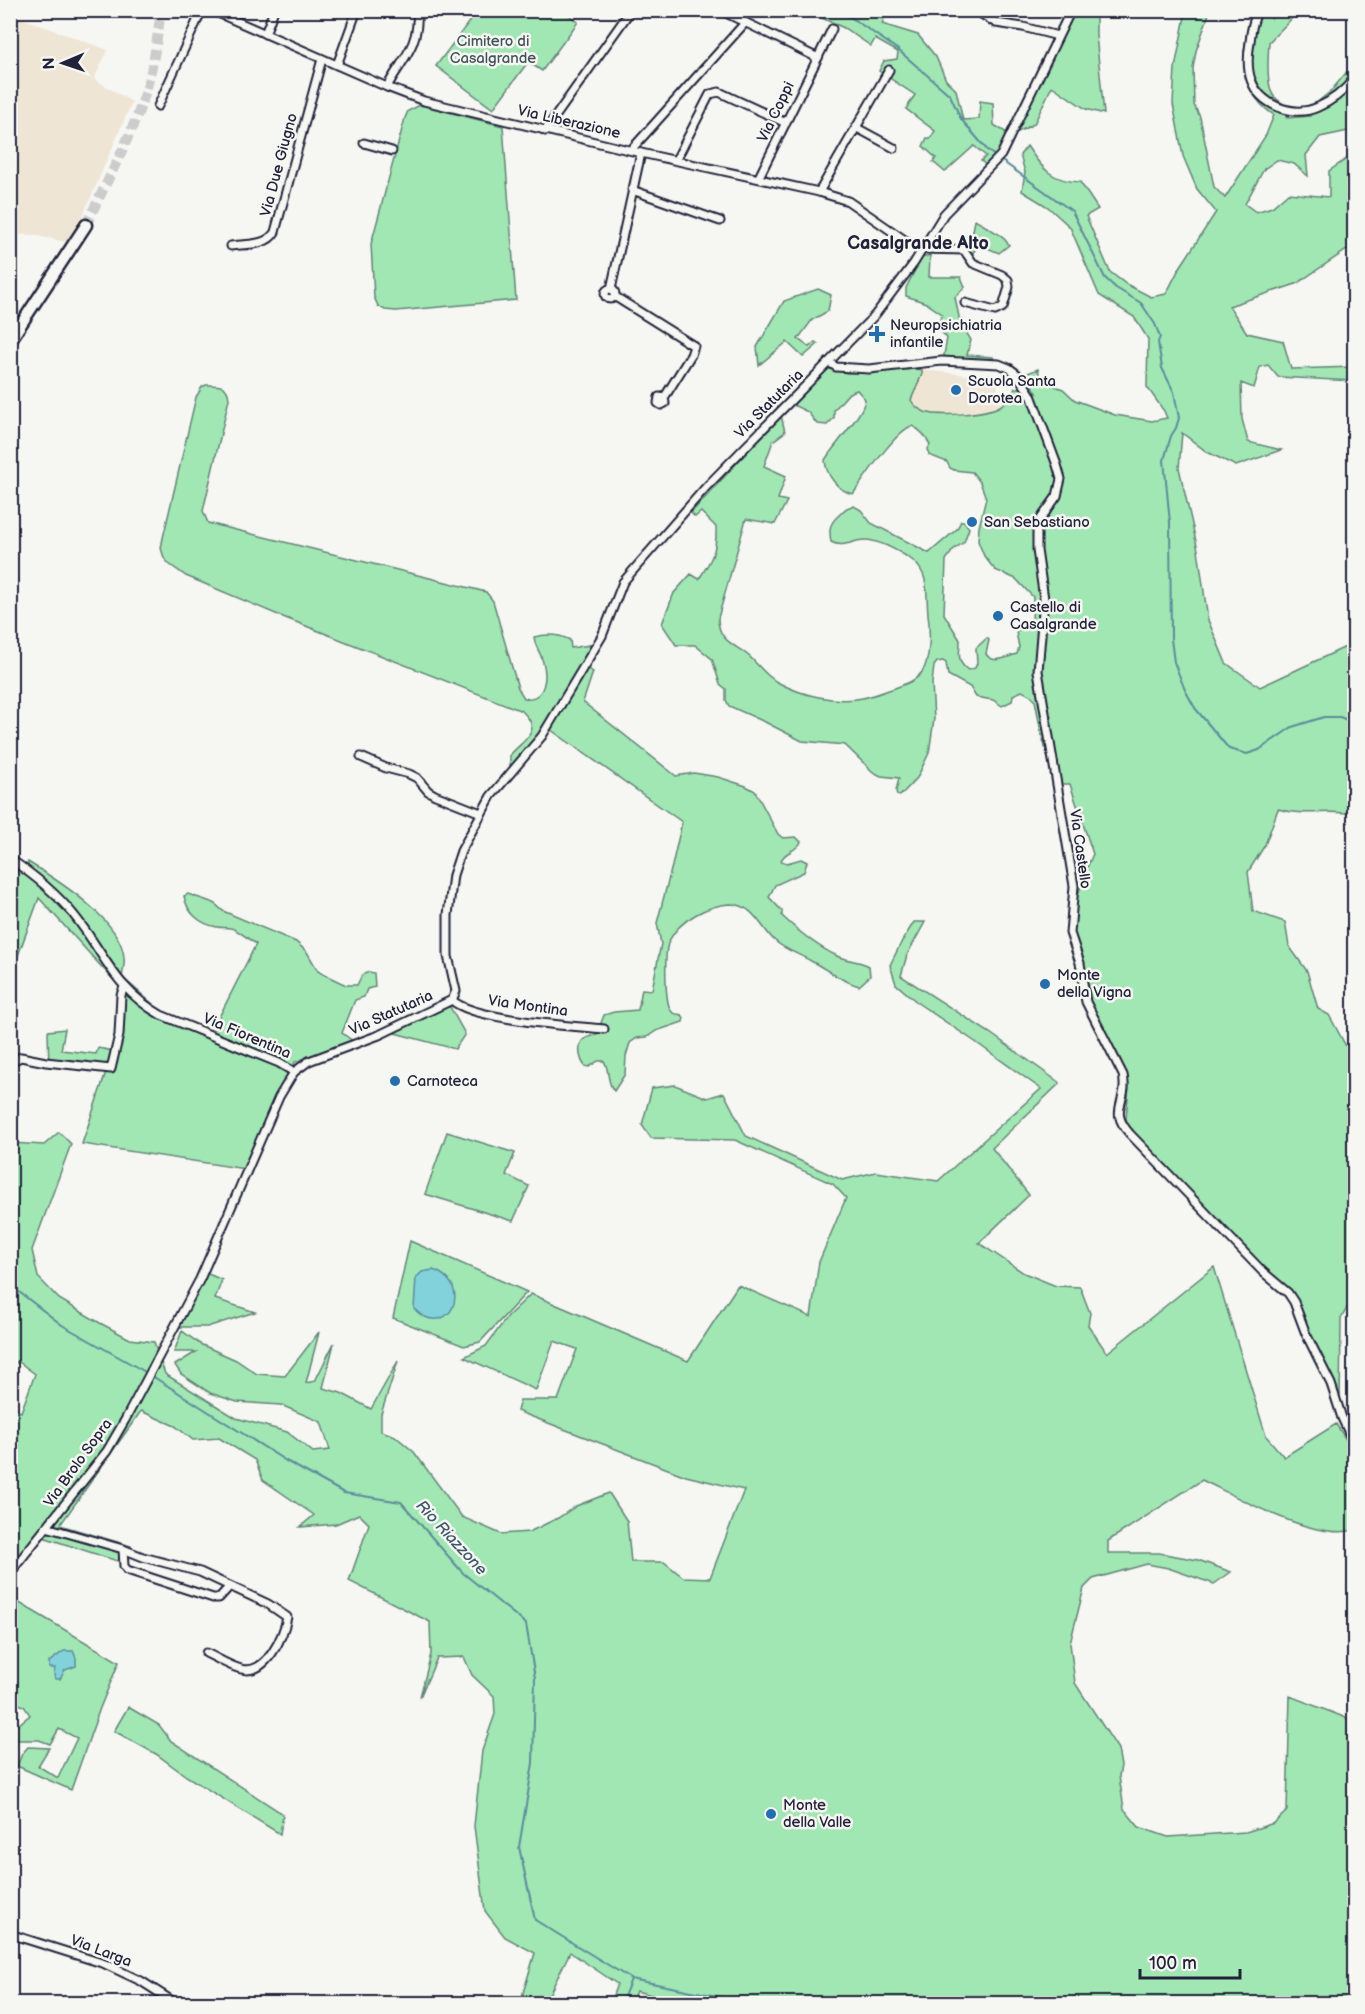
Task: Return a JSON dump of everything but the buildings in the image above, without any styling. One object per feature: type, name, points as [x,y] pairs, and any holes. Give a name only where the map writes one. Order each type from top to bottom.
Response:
[{"type":"main road","points":[[10,341],[86,225]]},
{"type":"street","points":[[158,106],[202,10]]},
{"type":"street","name":"Via Liberazione","points":[[211,10],[387,87],[448,108],[640,153],[759,177],[848,201],[909,243],[922,249]]},
{"type":"street","points":[[265,34],[274,10]]},
{"type":"street","points":[[337,65],[357,10]]},
{"type":"street","points":[[387,87],[414,43],[417,30],[417,10]]},
{"type":"street","points":[[545,131],[631,10]]},
{"type":"street","points":[[720,10],[744,24],[818,58]]},
{"type":"street","points":[[975,10],[996,23],[1058,36]]},
{"type":"street","name":"Via Statutaria","points":[[294,1072],[315,1058],[379,1035],[452,1000],[456,991],[448,956],[448,915],[450,892],[458,859],[495,790],[530,751],[545,730],[602,636],[623,582],[706,487],[876,313],[914,263],[944,214],[1001,155],[1071,10]]},
{"type":"street","points":[[1258,10],[1251,34],[1248,71],[1257,94],[1268,103],[1287,111],[1303,111],[1319,107],[1345,89],[1354,79]]},
{"type":"street","points":[[632,150],[744,24]]},
{"type":"street","name":"Via Coppi","points":[[759,177],[832,29]]},
{"type":"street","name":"Via Due Giugno","points":[[231,246],[263,242],[271,238],[275,232],[322,59]]},
{"type":"street","points":[[819,192],[889,70]]},
{"type":"street","points":[[676,160],[710,94],[714,92],[719,92],[786,123]]},
{"type":"street","points":[[857,128],[894,148]]},
{"type":"street","points":[[364,144],[392,151]]},
{"type":"street","points":[[640,153],[612,293],[694,346],[691,355],[664,398]]},
{"type":"street","points":[[632,190],[720,221]]},
{"type":"street","points":[[922,249],[932,247],[963,250],[973,263],[1002,275],[1008,280],[1009,287],[1003,307],[995,311],[965,303]]},
{"type":"street","name":"Via Castello","points":[[829,362],[836,367],[869,369],[942,361],[992,363],[1005,366],[1013,371],[1029,391],[1058,465],[1060,479],[1057,496],[1040,520],[1037,529],[1037,550],[1044,599],[1038,671],[1074,886],[1070,933],[1080,963],[1086,1002],[1123,1075],[1126,1087],[1118,1111],[1119,1119],[1123,1126],[1263,1272],[1288,1293],[1331,1384],[1342,1418],[1354,1443]]},
{"type":"street","points":[[360,757],[386,768],[409,774],[417,778],[435,795],[481,813]]},
{"type":"street","name":"Via Fiorentina","points":[[10,859],[40,880],[74,915],[110,969],[138,1000],[161,1015],[279,1063],[294,1072],[276,1105],[200,1279],[158,1362]]},
{"type":"street","points":[[10,1062],[21,1057],[111,1069],[119,1035],[121,995],[124,987]]},
{"type":"street","name":"Via Montina","points":[[452,1000],[464,1008],[490,1014],[604,1029]]},
{"type":"street","name":"Via Brolo Sopra","points":[[10,1573],[111,1445],[158,1362]]},
{"type":"street","points":[[46,1527],[200,1572],[268,1604],[286,1617],[285,1627],[273,1655],[254,1669],[243,1670],[206,1653]]},
{"type":"street","points":[[123,1549],[124,1566],[127,1570],[213,1598],[219,1598],[229,1587]]},
{"type":"street","name":"Via Larga","points":[[10,1934],[105,1964],[141,1981],[177,2004]]},
{"type":"shaded area","points":[[10,14],[108,50],[94,79],[132,102],[71,243],[33,235],[11,234]]},
{"type":"shaded area","name":"Scuola Santa Dorotea","points":[[922,370],[996,378],[1001,406],[990,410],[943,415],[921,410],[914,406],[911,400]]},
{"type":"green space","points":[[1075,10],[1096,11],[1096,35],[1104,114],[1086,109],[1052,86],[1034,124],[1016,133]]},
{"type":"green space","name":"Cimitero di Casalgrande","points":[[477,11],[563,11],[578,22],[542,71],[528,62],[493,109],[436,66]]},
{"type":"green space","points":[[806,11],[863,11],[870,15],[871,11],[887,11],[882,24],[918,35],[936,57],[946,80],[956,90],[963,120],[979,119],[980,101],[993,103],[994,125],[1007,133],[998,152],[986,165],[981,161],[986,156],[974,146],[945,172],[933,162],[936,158],[923,146],[927,138],[930,139],[935,131],[906,109],[915,95],[879,71],[884,61],[897,59],[898,52],[875,39],[871,46],[844,28]]},
{"type":"green space","points":[[1186,11],[1210,11],[1196,51],[1193,68],[1194,105],[1200,117],[1214,187],[1225,198],[1266,135],[1274,115],[1254,94],[1245,68],[1246,40],[1252,11],[1274,11],[1271,19],[1280,11],[1299,11],[1269,42],[1269,84],[1274,97],[1288,107],[1287,118],[1310,116],[1320,100],[1331,91],[1354,63],[1354,126],[1348,131],[1320,137],[1306,155],[1308,176],[1294,164],[1277,160],[1264,169],[1245,204],[1256,212],[1272,207],[1288,193],[1329,197],[1329,171],[1354,154],[1354,245],[1296,284],[1229,306],[1247,333],[1283,341],[1291,369],[1354,367],[1354,381],[1278,377],[1268,365],[1260,367],[1254,388],[1241,383],[1242,419],[1248,442],[1281,450],[1236,466],[1207,452],[1182,433],[1179,468],[1198,550],[1208,620],[1226,663],[1260,687],[1354,643],[1354,814],[1278,809],[1265,845],[1248,872],[1253,911],[1285,922],[1289,946],[1307,971],[1318,1009],[1329,1015],[1354,1061],[1354,1295],[1341,1319],[1340,1402],[1294,1300],[1132,1133],[1126,1119],[1129,1085],[1121,1061],[1089,999],[1071,934],[1075,906],[1084,874],[1093,854],[1070,784],[1055,784],[1035,700],[1022,691],[1013,695],[1012,701],[1002,706],[993,700],[976,697],[970,687],[948,675],[946,663],[937,662],[934,666],[932,683],[934,719],[929,753],[917,778],[900,796],[896,791],[899,778],[881,776],[873,772],[845,745],[802,741],[729,706],[726,700],[726,689],[720,684],[712,659],[695,645],[676,645],[662,624],[674,593],[691,574],[699,579],[710,560],[716,542],[716,527],[701,512],[695,517],[691,513],[781,415],[785,432],[773,441],[764,466],[786,476],[778,499],[787,501],[775,524],[746,519],[718,618],[721,632],[728,642],[750,657],[776,682],[817,697],[847,700],[866,697],[906,684],[920,675],[927,660],[929,644],[927,592],[922,572],[912,560],[896,550],[872,541],[862,540],[845,544],[831,542],[831,525],[845,509],[854,506],[861,510],[871,523],[929,553],[957,529],[961,521],[964,521],[969,528],[964,542],[953,550],[946,560],[944,614],[960,640],[960,660],[968,670],[975,668],[976,648],[987,638],[989,640],[986,654],[992,659],[1017,654],[1019,647],[1016,632],[1032,620],[1033,597],[1016,579],[995,570],[984,556],[978,541],[986,498],[980,482],[972,472],[954,470],[947,462],[929,455],[930,445],[920,431],[912,426],[905,429],[889,445],[853,494],[842,490],[828,471],[825,460],[860,412],[865,399],[857,390],[849,393],[834,410],[834,418],[827,425],[817,424],[808,412],[795,406],[793,401],[828,368],[847,373],[915,369],[922,370],[911,400],[918,408],[932,414],[974,413],[1000,406],[1015,388],[1037,393],[1025,374],[1038,369],[1041,381],[1063,389],[1075,400],[1115,415],[1152,421],[1167,418],[1147,387],[1148,339],[1134,317],[1099,295],[1070,227],[1048,207],[1022,191],[1025,172],[1020,155],[1027,146],[1049,172],[1062,179],[1080,182],[1098,209],[1086,216],[1110,272],[1126,284],[1151,297],[1166,294],[1179,269],[1216,212],[1197,189],[1183,156],[1173,104],[1175,68]]},
{"type":"green space","points":[[420,105],[503,126],[516,300],[396,311],[385,310],[378,306],[374,297],[371,244],[405,118],[408,111]]},
{"type":"green space","points":[[975,220],[1002,236],[1009,245],[999,253],[985,247],[977,247],[972,254],[969,253]]},
{"type":"green space","points":[[930,255],[929,277],[961,277],[965,287],[955,297],[960,322],[971,340],[967,355],[993,357],[994,363],[943,361],[947,338],[937,327],[942,314],[926,303],[906,296],[906,288],[921,258]]},
{"type":"green space","points":[[818,289],[831,295],[828,311],[812,320],[798,339],[809,347],[815,342],[818,344],[803,357],[787,342],[759,365],[757,347],[784,301]]},
{"type":"green space","points":[[206,385],[219,385],[225,388],[229,399],[203,511],[208,523],[486,592],[493,601],[518,688],[524,698],[537,695],[544,686],[544,665],[534,637],[548,635],[561,637],[570,640],[571,648],[590,645],[590,651],[582,665],[593,672],[583,702],[676,776],[694,773],[718,777],[755,791],[778,834],[783,838],[796,837],[801,842],[781,861],[787,863],[801,859],[807,862],[804,872],[775,885],[769,897],[782,911],[782,916],[801,933],[837,956],[869,966],[870,976],[859,986],[845,981],[786,949],[745,908],[730,904],[713,907],[687,920],[674,933],[667,946],[668,1003],[672,1012],[682,1015],[683,1022],[656,1031],[647,1037],[637,1038],[630,1043],[626,1056],[625,1074],[614,1091],[604,1061],[598,1061],[589,1067],[585,1066],[580,1053],[581,1043],[584,1039],[597,1034],[604,1015],[638,1010],[642,989],[652,990],[661,944],[657,923],[682,822],[551,730],[545,731],[510,768],[510,755],[526,740],[532,730],[528,718],[522,711],[283,617],[186,576],[169,564],[161,548],[163,538],[196,397]]},
{"type":"green space","points":[[28,862],[86,902],[112,930],[120,944],[124,958],[122,977],[162,1012],[212,1031],[256,944],[234,929],[211,926],[195,917],[188,908],[184,896],[188,894],[214,903],[223,911],[296,942],[307,952],[318,971],[346,985],[357,985],[362,975],[369,972],[374,973],[375,987],[367,989],[364,997],[355,1000],[342,1033],[353,1041],[295,1062],[245,1169],[82,1144],[106,1072],[49,1066],[48,1031],[65,1029],[61,1050],[96,1054],[98,1048],[114,1051],[119,1010],[119,986],[39,898],[15,964],[11,1000],[10,864],[28,876]]},
{"type":"green space","points":[[914,922],[925,922],[907,955],[901,976],[990,1033],[1060,1083],[992,1148],[1029,1195],[979,1243],[1024,1273],[1056,1286],[1080,1287],[1090,1313],[1088,1325],[1107,1353],[1214,1267],[1266,1436],[1284,1457],[1336,1424],[1354,1452],[1354,1530],[1338,1532],[1299,1524],[1256,1507],[1202,1480],[1108,1541],[1108,1553],[1159,1553],[1198,1560],[1231,1572],[1214,1584],[1168,1568],[1147,1564],[1093,1579],[1084,1588],[1070,1643],[1075,1683],[1118,1749],[1124,1809],[1139,1827],[1168,1837],[1246,1832],[1274,1823],[1287,1811],[1290,1696],[1354,1721],[1354,2003],[685,2004],[636,1991],[631,2003],[610,2003],[617,1984],[570,1952],[545,2003],[520,2003],[535,1953],[505,1937],[485,1911],[474,1826],[482,1751],[495,1714],[494,1696],[472,1675],[464,1657],[437,1658],[420,1697],[431,1654],[430,1622],[349,1581],[369,1524],[359,1514],[336,1524],[300,1527],[314,1515],[263,1480],[255,1460],[219,1438],[193,1440],[175,1426],[141,1411],[60,1525],[131,1546],[128,1551],[117,1561],[43,1537],[11,1580],[11,1408],[21,1412],[35,1374],[19,1362],[11,1364],[11,1143],[44,1145],[59,1132],[71,1144],[32,1250],[38,1277],[59,1299],[100,1323],[130,1339],[154,1342],[165,1374],[236,1418],[287,1432],[313,1452],[330,1450],[321,1422],[281,1405],[237,1402],[210,1393],[181,1374],[175,1365],[196,1352],[174,1352],[182,1331],[200,1344],[236,1360],[257,1374],[285,1376],[319,1332],[306,1383],[315,1381],[334,1343],[323,1388],[341,1393],[371,1409],[398,1361],[381,1414],[381,1431],[395,1436],[414,1452],[462,1517],[501,1534],[529,1532],[576,1506],[609,1493],[627,1521],[631,1562],[664,1562],[683,1577],[710,1578],[744,1490],[686,1476],[517,1411],[520,1400],[558,1400],[577,1349],[554,1341],[536,1390],[464,1357],[486,1346],[508,1316],[531,1294],[688,1361],[738,1285],[811,1317],[819,1262],[846,1198],[833,1184],[735,1140],[651,1138],[642,1125],[652,1088],[675,1085],[707,1098],[724,1093],[746,1136],[842,1180],[876,1172],[938,1181],[1041,1089],[919,1004],[896,984],[890,965]]},
{"type":"green space","points":[[443,1007],[450,1007],[465,1034],[455,1049],[391,1032]]},
{"type":"green space","points":[[447,1132],[515,1153],[506,1175],[529,1186],[513,1221],[425,1194]]},
{"type":"green space","points":[[410,1241],[527,1292],[480,1342],[464,1346],[393,1318]]},
{"type":"green space","points":[[206,1273],[222,1280],[215,1299],[255,1312],[207,1327],[179,1327]]},
{"type":"green space","points":[[11,1598],[119,1662],[71,1790],[17,1766],[28,1747],[49,1748],[38,1766],[58,1778],[77,1738],[59,1729],[50,1744],[39,1740],[18,1740],[11,1732],[11,1728],[30,1715],[24,1706],[11,1701]]},
{"type":"green space","points":[[128,1707],[159,1725],[171,1741],[283,1814],[280,1834],[186,1776],[156,1754],[114,1731]]},
{"type":"water","points":[[433,1270],[445,1276],[452,1284],[455,1294],[450,1311],[444,1317],[435,1319],[424,1316],[414,1309],[416,1278],[422,1272]]},
{"type":"water","points":[[64,1651],[73,1651],[76,1666],[65,1670],[60,1679],[55,1679],[55,1668],[49,1668],[49,1662]]},
{"type":"waterway","points":[[840,10],[897,49],[950,95],[961,119],[988,151],[1072,211],[1105,278],[1116,288],[1141,303],[1155,324],[1160,337],[1158,342],[1162,368],[1174,392],[1179,418],[1164,460],[1170,523],[1171,639],[1174,662],[1195,708],[1229,749],[1247,754],[1259,750],[1292,727],[1324,717],[1340,717],[1354,723]]},
{"type":"waterway","name":"Rio Riazzone","points":[[10,1285],[62,1325],[149,1374],[286,1461],[344,1493],[401,1502],[463,1573],[526,1624],[535,1678],[533,1763],[519,1847],[535,1920],[631,1979],[757,2004]]},
{"type":"waterway","points":[[621,2004],[631,1979]]},
{"type":"tunnel","points":[[86,225],[124,146],[144,97],[161,10]]},
{"type":"place","name":"Neuropsichiatria infantile","points":[[877,334]]},
{"type":"place","name":"Scuola Santa Dorotea","points":[[956,390]]},
{"type":"place","name":"San Sebastiano","points":[[972,522]]},
{"type":"place","name":"Castello di Casalgrande","points":[[998,616]]},
{"type":"place","name":"Monte della Vigna","points":[[1045,984]]},
{"type":"place","name":"Carnoteca","points":[[395,1081]]},
{"type":"place","name":"Monte della Valle","points":[[771,1814]]},
{"type":"district","name":"Casalgrande Alto","points":[[918,243]]}]
